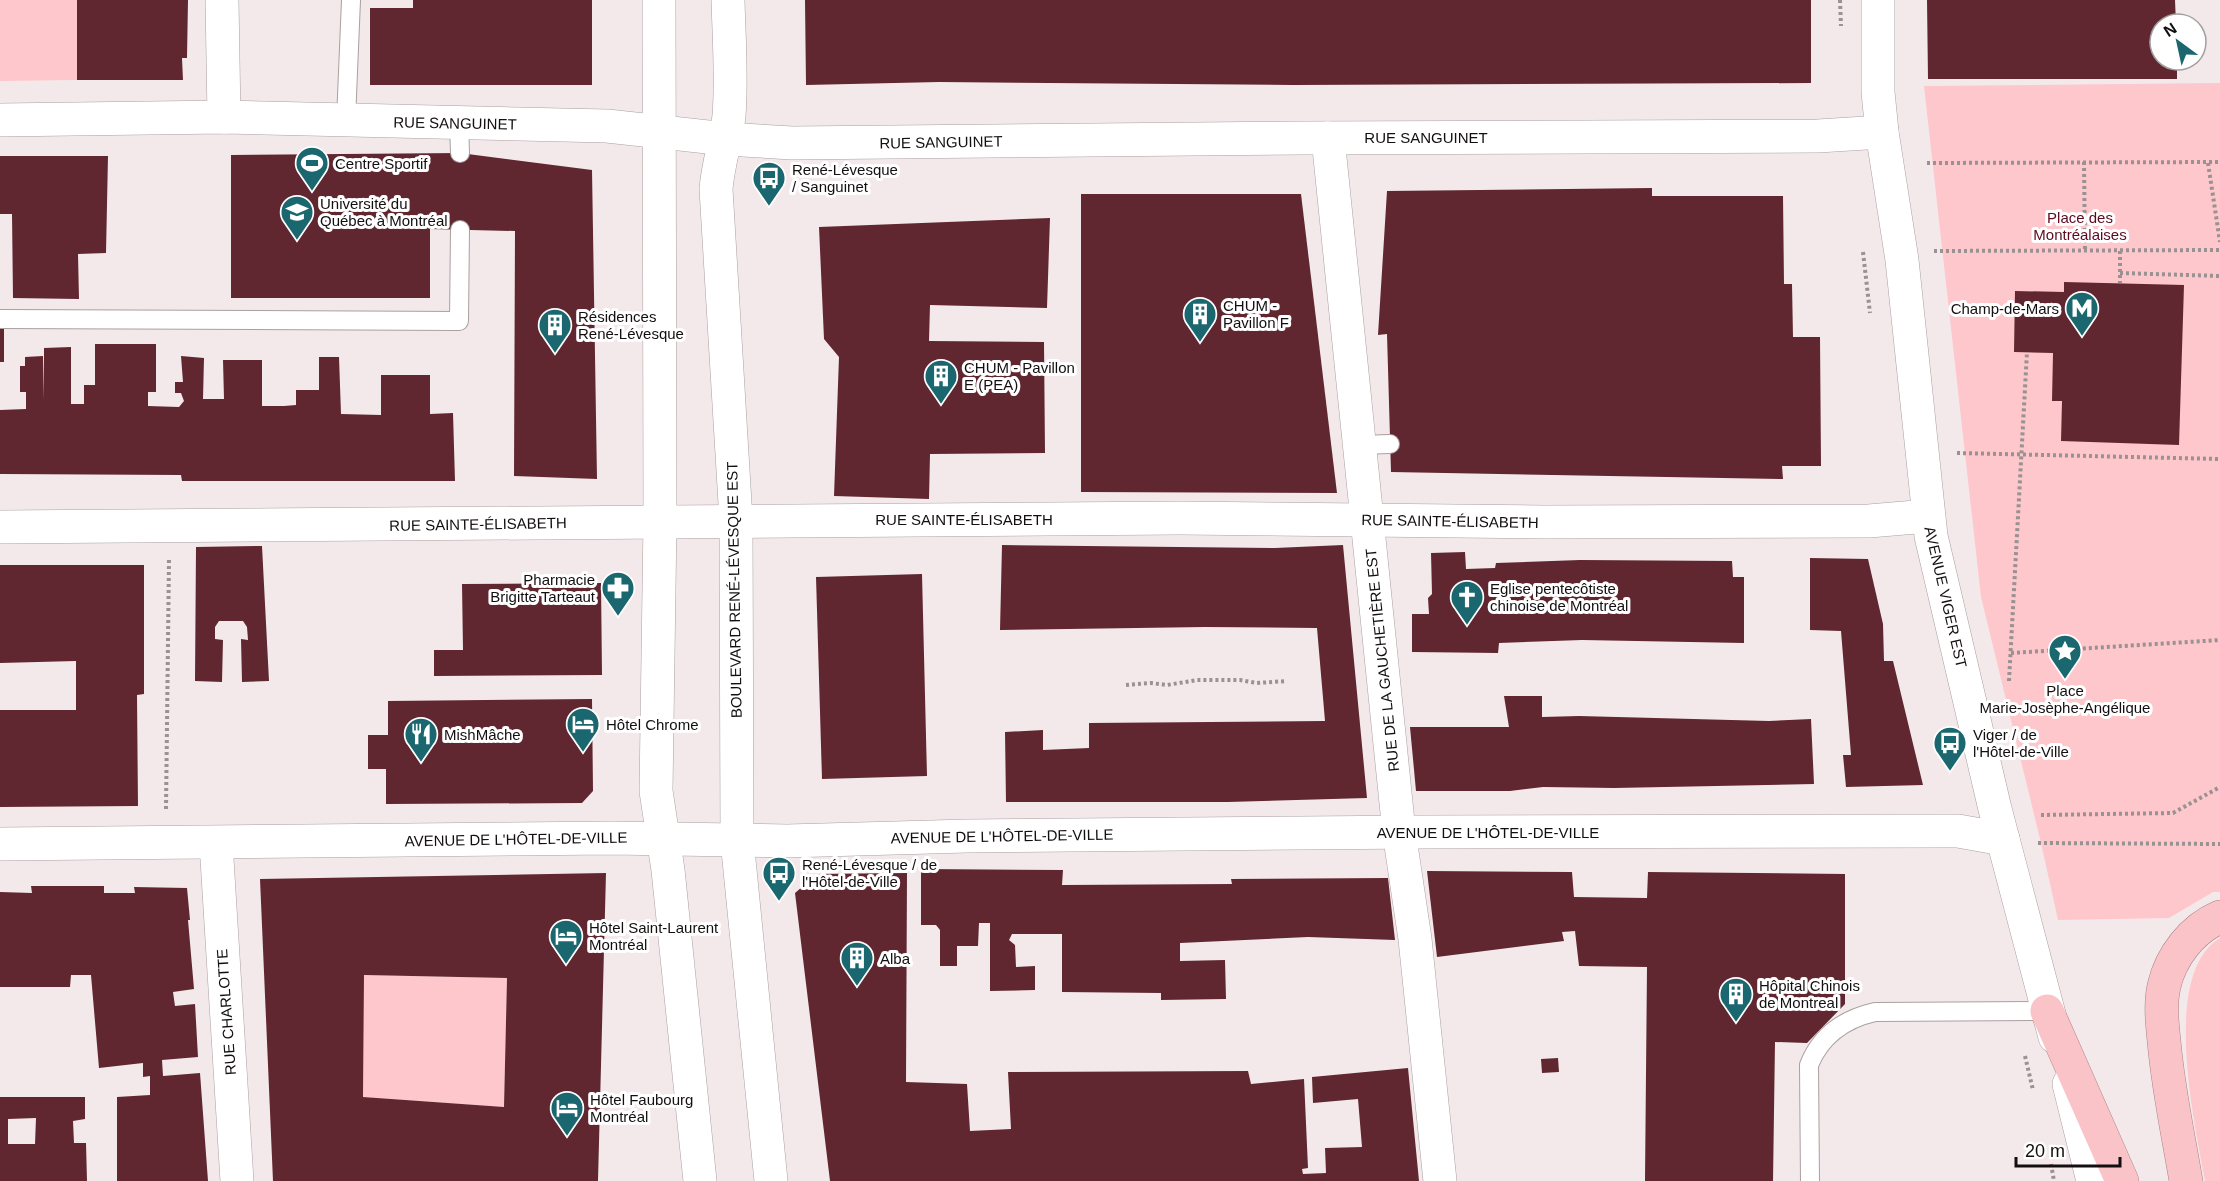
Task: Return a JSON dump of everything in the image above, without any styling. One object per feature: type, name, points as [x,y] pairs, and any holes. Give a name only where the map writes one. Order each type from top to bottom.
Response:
[{"type":"highway","points":[[2186,1181],[2168,1075],[2162,999],[2169,970],[2181,949],[2197,931],[2220,917]]},
{"type":"highway","points":[[2047,1011],[2122,1181]]},
{"type":"street","points":[[222,0],[224,117]]},
{"type":"street","points":[[659,0],[660,522],[656,791],[668,870],[700,1181]]},
{"type":"street","name":"BOULEVARD RENÉ-LÉVESQUE EST","points":[[728,0],[730,105],[716,189],[736,520],[737,840],[771,1181]]},
{"type":"street","name":"AVENUE VIGER EST","points":[[1878,0],[1878,92],[1902,260],[1928,516],[2003,839],[2047,1011],[2070,1088],[2092,1181]]},
{"type":"street","name":"RUE SANGUINET","points":[[0,120],[224,117],[346,120],[459,138],[607,126],[726,139],[792,143],[1818,136],[1882,132]]},
{"type":"street","name":"RUE DE LA GAUCHETIÈRE EST","points":[[1328,138],[1374,445],[1367,519],[1399,832],[1414,939],[1440,1181]]},
{"type":"street","name":"RUE SAINTE-ÉLISABETH","points":[[0,527],[1158,518],[1544,522],[1869,521],[1928,516]]},
{"type":"street","name":"AVENUE DE L'HÔTEL-DE-VILLE","points":[[0,844],[612,838],[737,840],[1399,832],[1958,831],[2003,839]]},
{"type":"street","name":"RUE CHARLOTTE","points":[[216,843],[237,1181]]},
{"type":"lane","points":[[346,120],[351,0]]},
{"type":"lane","points":[[0,319],[459,321],[460,230]]},
{"type":"lane","points":[[1810,1181],[1809,1065],[1815,1050],[1826,1036],[1841,1024],[1857,1016],[1875,1012],[2047,1011]]},
{"type":"path","points":[[2084,162],[2085,250]]},
{"type":"path","points":[[2208,162],[2220,242]]},
{"type":"path","points":[[1927,163],[2220,162]]},
{"type":"path","points":[[2120,250],[2120,283]]},
{"type":"path","points":[[1933,251],[2220,250]]},
{"type":"path","points":[[2120,273],[2220,276]]},
{"type":"path","points":[[2009,681],[2027,352]]},
{"type":"path","points":[[1957,453],[2220,459]]},
{"type":"path","points":[[166,843],[169,527]]},
{"type":"path","points":[[2011,653],[2220,640]]},
{"type":"path","points":[[1126,685],[1151,683],[1167,685],[1197,680],[1240,680],[1257,683],[1287,681]]},
{"type":"path","points":[[2040,815],[2173,813],[2220,787]]},
{"type":"path","points":[[2003,839],[2042,843],[2220,844]]},
{"type":"green space","points":[[0,0],[77,0],[77,80],[0,81]]},
{"type":"green space","name":"Place des Montréalaises","points":[[2220,83],[2220,892],[2213,892],[2169,918],[2058,920],[1981,597],[1924,86]]},
{"type":"green space","points":[[2220,938],[2220,1181],[2205,1181],[2190,1089],[2186,1052],[2186,1016],[2191,983],[2202,956]]},
{"type":"green space","points":[[364,975],[507,978],[504,1107],[363,1097]]},
{"type":"building","points":[[77,0],[188,0],[187,58],[182,58],[183,80],[77,80]]},
{"type":"building","points":[[413,0],[592,0],[592,85],[370,85],[370,8],[413,8]]},
{"type":"building","points":[[805,0],[1811,0],[1811,83],[1293,85],[939,82],[806,85]]},
{"type":"building","points":[[1927,0],[2175,0],[2176,12],[2148,12],[2148,72],[2177,72],[2177,79],[1928,79]]},
{"type":"building","points":[[460,153],[592,170],[597,479],[514,476],[515,231],[430,229],[430,298],[231,298],[231,155]]},
{"type":"building","points":[[0,156],[108,156],[106,253],[78,254],[79,299],[13,298],[12,214],[0,214]]},
{"type":"building","points":[[1652,188],[1652,196],[1783,196],[1784,284],[1792,284],[1793,337],[1820,337],[1821,466],[1782,466],[1783,479],[1391,472],[1387,334],[1378,335],[1387,191]]},
{"type":"building","name":"CHUM - Pavillon F","points":[[1081,194],[1301,194],[1337,493],[1081,492]]},
{"type":"building","name":"CHUM - Pavillon E (PEA)","points":[[1050,218],[1047,308],[930,305],[929,341],[1044,342],[1045,453],[930,454],[929,499],[834,496],[839,357],[824,339],[819,227]]},
{"type":"building","points":[[2064,282],[2184,285],[2179,445],[2061,441],[2062,401],[2052,401],[2053,353],[2014,352],[2015,291],[2064,292]]},
{"type":"building","points":[[0,329],[4,329],[4,362],[0,362]]},
{"type":"building","points":[[95,344],[156,344],[156,392],[148,392],[148,406],[179,407],[184,401],[181,393],[175,393],[175,382],[183,382],[181,356],[204,358],[203,399],[224,399],[223,360],[262,360],[262,406],[296,405],[296,390],[319,390],[319,357],[339,357],[341,414],[381,415],[381,375],[430,375],[430,414],[453,413],[455,481],[182,481],[181,475],[0,474],[0,410],[26,409],[26,392],[20,392],[20,366],[25,366],[25,357],[43,356],[44,400],[44,348],[71,347],[71,404],[84,404],[84,385],[95,385]]},
{"type":"building","points":[[1002,545],[1275,548],[1343,545],[1367,798],[1228,802],[1006,802],[1005,732],[1043,730],[1043,750],[1089,748],[1089,723],[1325,721],[1317,628],[1000,630]]},
{"type":"building","points":[[262,546],[269,681],[242,682],[241,639],[248,640],[247,627],[243,621],[219,621],[215,627],[215,639],[223,640],[222,682],[195,681],[196,547]]},
{"type":"building","points":[[1465,552],[1466,569],[1495,568],[1496,563],[1580,560],[1732,561],[1733,577],[1744,577],[1744,643],[1582,640],[1499,643],[1498,653],[1412,652],[1412,614],[1429,614],[1428,598],[1432,594],[1431,553]]},
{"type":"building","points":[[1810,558],[1868,559],[1883,624],[1884,661],[1893,661],[1923,785],[1846,787],[1843,755],[1851,755],[1841,631],[1810,630]]},
{"type":"building","points":[[0,565],[144,565],[144,694],[137,695],[138,806],[0,807],[0,710],[76,710],[76,661],[0,663]]},
{"type":"building","points":[[922,574],[927,776],[822,779],[816,577]]},
{"type":"building","points":[[601,583],[602,675],[434,676],[434,650],[463,650],[462,584]]},
{"type":"building","points":[[1504,696],[1542,696],[1542,717],[1769,721],[1811,719],[1814,784],[1416,791],[1410,727],[1509,727]]},
{"type":"building","points":[[592,699],[593,791],[582,803],[386,804],[386,769],[368,769],[368,735],[388,735],[388,701]]},
{"type":"building","points":[[921,869],[1063,870],[1062,885],[1232,884],[1231,879],[1388,878],[1395,940],[1308,937],[1180,943],[1180,961],[1225,960],[1226,999],[1161,1000],[1161,993],[1062,992],[1062,934],[1012,934],[1009,940],[1015,945],[1016,967],[1035,966],[1035,990],[990,991],[990,923],[979,923],[978,946],[957,946],[957,966],[940,966],[940,930],[936,925],[921,925]]},
{"type":"building","name":"Hôpital Chinois de Montreal","points":[[1427,871],[1572,872],[1574,897],[1647,898],[1648,872],[1845,874],[1845,1004],[1807,1043],[1775,1042],[1773,1181],[1645,1181],[1647,967],[1579,966],[1575,931],[1562,932],[1564,941],[1437,957]]},
{"type":"building","points":[[606,873],[598,1181],[273,1181],[260,879]],"holes":[[[364,975],[507,978],[504,1107],[363,1097]]]},
{"type":"building","points":[[907,873],[906,1082],[967,1084],[970,1131],[1011,1129],[1008,1072],[1248,1071],[1251,1084],[1304,1079],[1308,1168],[1302,1169],[1303,1174],[1326,1173],[1325,1148],[1362,1147],[1358,1099],[1313,1103],[1312,1077],[1408,1068],[1419,1181],[830,1181],[795,893],[817,874]]},
{"type":"building","points":[[31,886],[104,886],[104,893],[135,893],[134,887],[187,888],[194,989],[173,992],[175,1006],[195,1004],[198,1057],[162,1060],[163,1076],[200,1073],[208,1181],[117,1181],[117,1097],[150,1095],[150,1076],[143,1077],[143,1063],[99,1068],[91,975],[71,975],[70,987],[0,987],[0,892],[32,893]]},
{"type":"building","points":[[1558,1058],[1559,1072],[1542,1073],[1541,1059]]},
{"type":"building","points":[[0,1097],[85,1097],[85,1119],[73,1121],[74,1143],[86,1143],[87,1181],[0,1181]],"holes":[[[36,1118],[35,1144],[8,1144],[8,1119]]]},
{"type":"place","name":"Centre Sportif","points":[[312,192]]},
{"type":"place","name":"René-Lévesque / Sanguinet","points":[[769,207]]},
{"type":"place","name":"Université du Québec à Montréal","points":[[297,241]]},
{"type":"place","name":"Champ-de-Mars","points":[[2082,337]]},
{"type":"place","name":"CHUM - Pavillon F","points":[[1200,343]]},
{"type":"place","name":"Résidences René-Lévesque","points":[[555,354]]},
{"type":"place","name":"CHUM - Pavillon E (PEA)","points":[[941,405]]},
{"type":"place","name":"Pharmacie Brigitte Tarteaut","points":[[618,617]]},
{"type":"place","name":"Eglise pentecôtiste chinoise de Montréal","points":[[1467,626]]},
{"type":"place","name":"Place Marie-Josèphe-Angélique","points":[[2065,680]]},
{"type":"place","name":"Hôtel Chrome","points":[[583,753]]},
{"type":"place","name":"MishMâche","points":[[421,763]]},
{"type":"place","name":"Viger / de l'Hôtel-de-Ville","points":[[1950,772]]},
{"type":"place","name":"René-Lévesque / de l'Hôtel-de-Ville","points":[[779,902]]},
{"type":"place","name":"Hôtel Saint-Laurent Montréal","points":[[566,965]]},
{"type":"place","name":"Alba","points":[[857,987]]},
{"type":"place","name":"Hôpital Chinois de Montreal","points":[[1736,1023]]},
{"type":"place","name":"Hôtel Faubourg Montréal","points":[[567,1137]]}]
